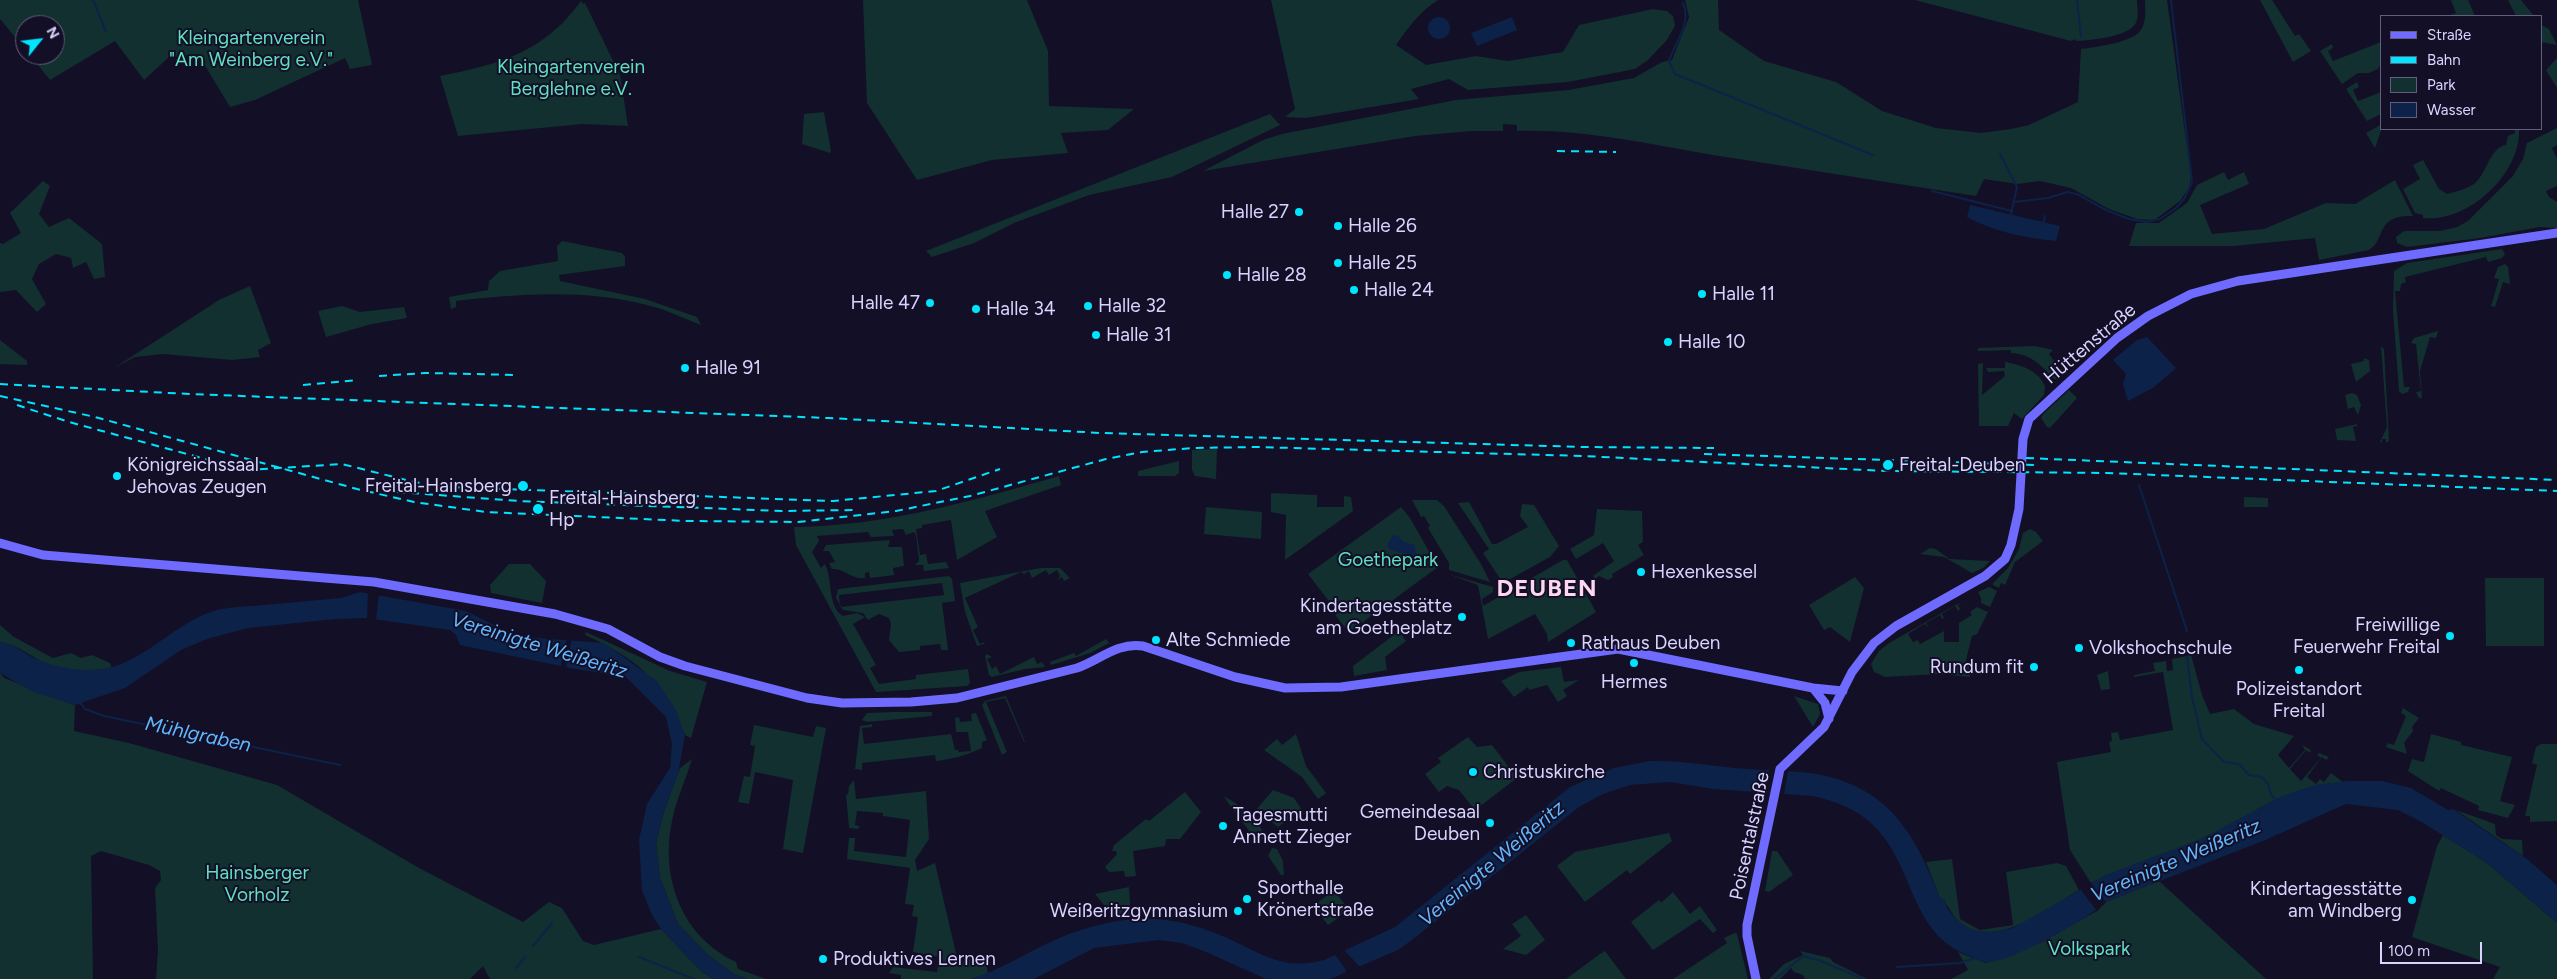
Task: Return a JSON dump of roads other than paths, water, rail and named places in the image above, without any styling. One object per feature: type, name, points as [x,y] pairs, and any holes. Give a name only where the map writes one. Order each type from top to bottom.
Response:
[{"type":"main road","name":"Hüttenstraße","points":[[1843,691],[1857,664],[1879,638],[1984,576],[2005,558],[2011,545],[2018,509],[2022,439],[2029,418],[2117,338],[2151,313],[2197,292],[2238,281],[2557,233]]},
{"type":"main road","points":[[0,543],[43,555],[374,582],[555,614],[608,629],[660,657],[685,666],[807,698],[842,703],[911,702],[957,698],[1077,668],[1095,661],[1120,646],[1130,645],[1142,646],[1249,681],[1285,688],[1341,687],[1618,649],[1813,688],[1843,691]]},
{"type":"main road","points":[[1813,688],[1825,703],[1829,719]]},
{"type":"main road","name":"Poisentalstraße","points":[[1756,979],[1747,936],[1747,925],[1780,770],[1789,759],[1818,734],[1829,719],[1843,691]]},
{"type":"water","points":[[1439,17],[1447,20],[1450,28],[1447,36],[1439,39],[1431,36],[1428,28],[1431,20]]},
{"type":"water","points":[[1512,17],[1517,30],[1477,46],[1471,33]]},
{"type":"water","points":[[1970,205],[2060,226],[2056,241],[2033,238],[1988,227],[1967,217]]},
{"type":"water","points":[[2147,337],[2176,368],[2153,388],[2128,401],[2123,384],[2126,374],[2113,360],[2137,340]]},
{"type":"water","points":[[1393,535],[1398,536],[1404,542],[1415,545],[1416,557],[1389,549],[1387,545]]},
{"type":"water","name":"Vereinigte Weißeritz","points":[[360,592],[466,611],[524,637],[604,643],[657,681],[676,710],[685,735],[678,774],[664,811],[656,843],[660,878],[678,924],[708,955],[734,974],[747,979],[713,979],[702,972],[661,929],[652,915],[642,891],[639,840],[647,804],[670,768],[672,744],[666,717],[626,677],[570,668],[460,645],[456,635],[450,630],[366,618],[336,619],[248,628],[207,639],[181,650],[125,688],[75,705],[33,692],[0,673],[0,642],[14,646],[41,661],[61,667],[90,670],[107,668],[138,656],[180,627],[216,610],[341,598]]},
{"type":"water","name":"Vereinigte Weißeritz","points":[[1650,761],[1817,774],[1849,783],[1869,794],[1900,821],[1922,856],[1940,898],[1945,900],[1947,908],[1957,920],[1972,930],[1991,932],[2013,928],[2106,875],[2203,838],[2282,796],[2315,785],[2348,781],[2382,781],[2411,788],[2448,810],[2453,809],[2527,859],[2557,885],[2557,923],[2487,863],[2420,821],[2398,810],[2346,804],[2263,841],[2106,902],[2081,920],[2040,943],[2005,958],[1986,962],[1950,946],[1935,932],[1915,899],[1888,843],[1874,826],[1853,810],[1829,800],[1813,796],[1713,789],[1670,782],[1630,785],[1603,794],[1579,807],[1398,950],[1330,979],[1266,979],[1182,943],[1159,940],[1094,948],[1034,979],[972,979],[1073,933],[1114,922],[1141,919],[1173,921],[1192,925],[1218,934],[1263,955],[1285,962],[1310,963],[1324,960],[1395,927],[1570,787],[1614,768]]},
{"type":"waterway","points":[[93,0],[106,32]]},
{"type":"waterway","points":[[2077,0],[2081,36]]},
{"type":"waterway","points":[[2014,202],[2048,198],[2067,192],[2077,194],[2106,210],[2129,219],[2147,222],[2160,219],[2176,208],[2184,199],[2192,182],[2171,0]]},
{"type":"waterway","points":[[1683,3],[1685,10],[1684,25],[1669,61],[1675,74],[1873,155]]},
{"type":"waterway","points":[[2000,154],[2017,187],[2011,214]]},
{"type":"waterway","points":[[1932,191],[2012,211]]},
{"type":"waterway","points":[[2043,224],[2045,216]]},
{"type":"waterway","points":[[2139,485],[2187,631]]},
{"type":"waterway","points":[[2187,656],[2192,697],[2202,739],[2224,762],[2239,764],[2249,775],[2262,777],[2268,784],[2271,795],[2276,800]]},
{"type":"waterway","name":"Mühlgraben","points":[[78,700],[85,709],[104,716],[340,765]]},
{"type":"waterway","points":[[533,946],[552,923]]},
{"type":"waterway","points":[[1775,979],[1803,956],[1821,961],[1863,979]]},
{"type":"waterway","points":[[516,968],[525,957]]},
{"type":"waterway","points":[[639,957],[694,979]]},
{"type":"waterway","points":[[1897,967],[1960,963],[1976,958]]},
{"type":"railway","points":[[1557,151],[1616,152]]},
{"type":"railway","points":[[379,376],[426,373],[517,375]]},
{"type":"railway","points":[[303,385],[358,380]]},
{"type":"railway","points":[[0,384],[189,394],[828,418],[1101,433],[1583,447],[1714,448]]},
{"type":"railway","points":[[0,396],[95,417],[357,489],[414,502],[486,512],[687,521],[798,522],[896,511],[970,496],[1106,459],[1142,452],[1193,448],[1256,447],[1583,456],[1886,471],[2107,473],[2557,491]]},
{"type":"railway","points":[[17,405],[69,422],[246,470],[342,464],[414,482],[448,487],[833,501],[936,491],[1000,469]]},
{"type":"railway","points":[[1704,454],[2036,465]]},
{"type":"railway","points":[[2026,458],[2557,480]]},
{"type":"railway","points":[[397,492],[519,501],[782,511],[854,510]]},
{"type":"place","name":"Halle 27","points":[[1299,212]]},
{"type":"place","name":"Halle 26","points":[[1338,226]]},
{"type":"place","name":"Halle 25","points":[[1338,263]]},
{"type":"place","name":"Halle 28","points":[[1227,275]]},
{"type":"place","name":"Halle 24","points":[[1354,290]]},
{"type":"place","name":"Halle 11","points":[[1702,294]]},
{"type":"place","name":"Halle 47","points":[[930,303]]},
{"type":"place","name":"Halle 32","points":[[1088,306]]},
{"type":"place","name":"Halle 34","points":[[976,309]]},
{"type":"place","name":"Halle 31","points":[[1096,335]]},
{"type":"place","name":"Halle 10","points":[[1668,342]]},
{"type":"place","name":"Halle 91","points":[[685,368]]},
{"type":"place","name":"Freital-Deuben","points":[[1888,465]]},
{"type":"place","name":"Königreichssaal Jehovas Zeugen","points":[[117,476]]},
{"type":"place","name":"Freital-Hainsberg","points":[[523,486]]},
{"type":"place","name":"Freital-Hainsberg Hp","points":[[538,509]]},
{"type":"place","name":"Hexenkessel","points":[[1641,572]]},
{"type":"place","name":"Kindertagesstätte am Goetheplatz","points":[[1462,617]]},
{"type":"place","name":"Freiwillige Feuerwehr Freital","points":[[2450,636]]},
{"type":"place","name":"Alte Schmiede","points":[[1156,640]]},
{"type":"place","name":"Rathaus Deuben","points":[[1571,643]]},
{"type":"place","name":"Volkshochschule","points":[[2079,648]]},
{"type":"place","name":"Hermes","points":[[1634,663]]},
{"type":"place","name":"Rundum fit","points":[[2034,667]]},
{"type":"place","name":"Polizeistandort Freital","points":[[2299,670]]},
{"type":"place","name":"Christuskirche","points":[[1473,772]]},
{"type":"place","name":"Gemeindesaal Deuben","points":[[1490,823]]},
{"type":"place","name":"Tagesmutti Annett Zieger","points":[[1223,826]]},
{"type":"place","name":"Sporthalle Krönertstraße","points":[[1247,899]]},
{"type":"place","name":"Kindertagesstätte am Windberg","points":[[2412,900]]},
{"type":"place","name":"Weißeritzgymnasium","points":[[1238,911]]},
{"type":"place","name":"Produktives Lernen","points":[[823,959]]},
{"type":"district","name":"DEUBEN","points":[[1547,589]]},
{"type":"park label","name":"Kleingartenverein \"Am Weinberg e.V.\"","points":[[251,49]]},
{"type":"park label","name":"Kleingartenverein Berglehne e.V.","points":[[571,78]]},
{"type":"park label","name":"Goethepark","points":[[1388,560]]},
{"type":"park label","name":"Hainsberger Vorholz","points":[[257,884]]},
{"type":"park label","name":"Volkspark","points":[[2089,949]]}]
